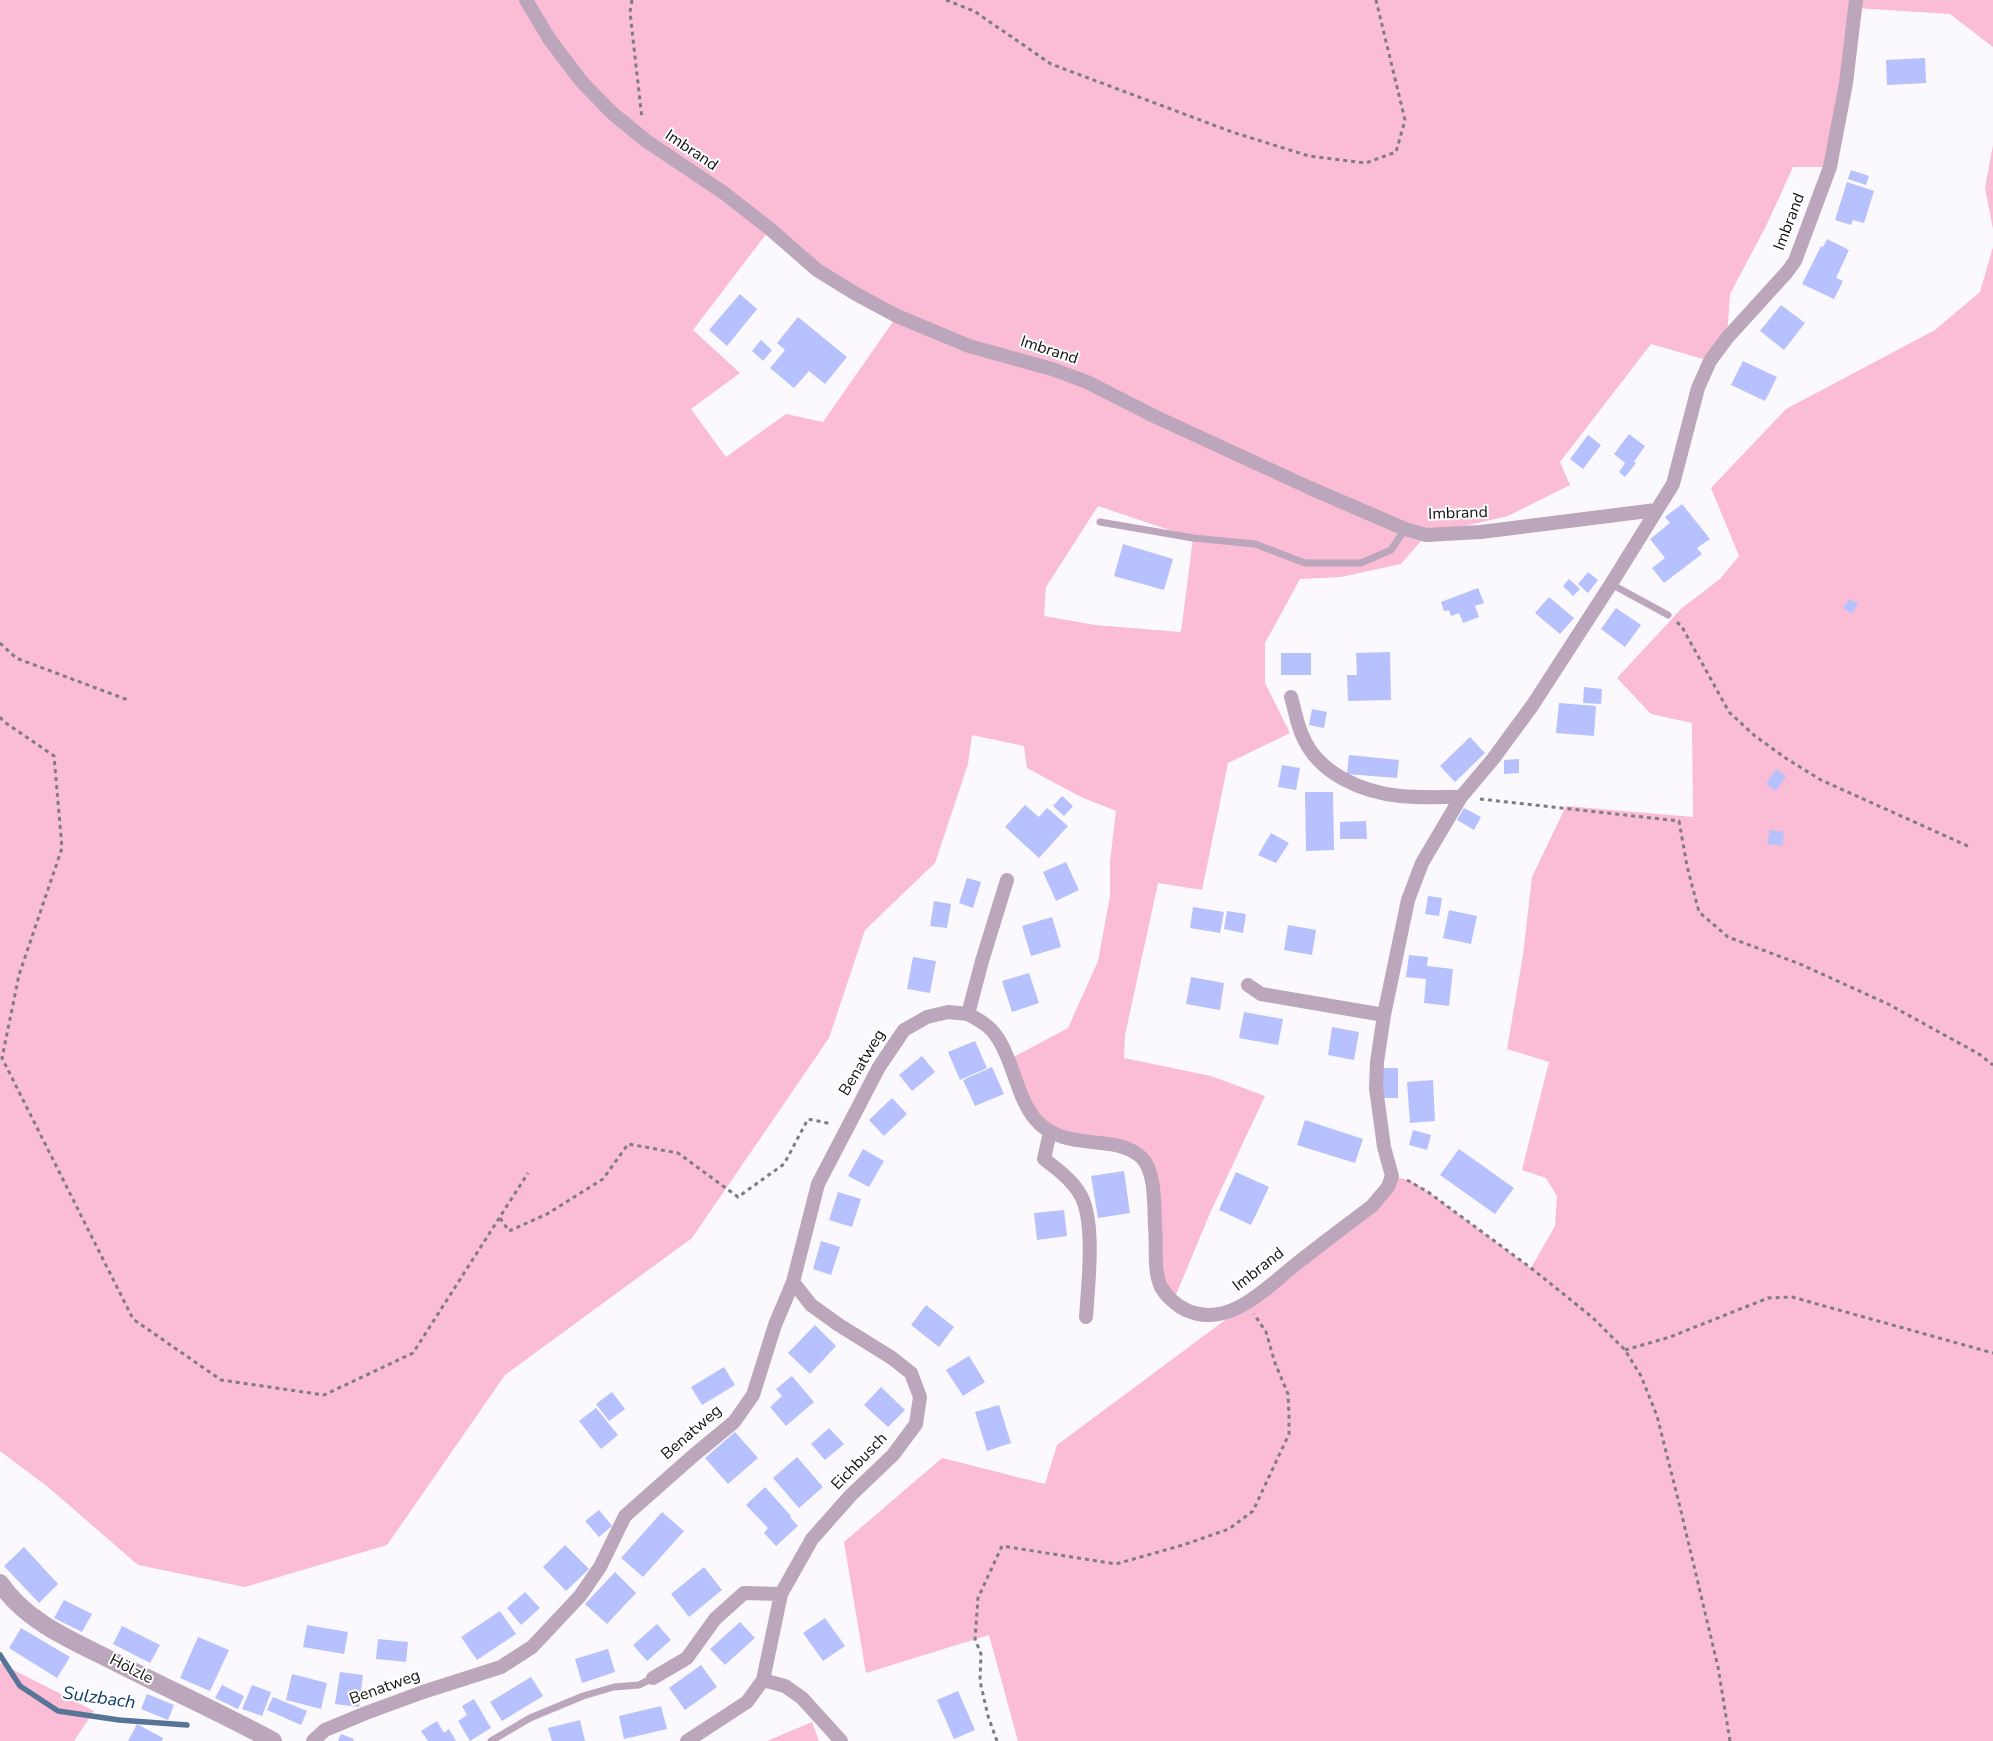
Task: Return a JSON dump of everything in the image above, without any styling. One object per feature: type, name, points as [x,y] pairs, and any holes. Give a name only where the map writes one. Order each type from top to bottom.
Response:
[{"type":"street","name":"Imbrand","points":[[526,0],[550,40],[582,82],[611,112],[645,140],[724,193],[770,229],[817,270],[897,316],[970,346],[1052,369],[1087,382],[1156,418],[1405,529],[1426,535],[1454,535],[1656,510]]},
{"type":"street","name":"Imbrand","points":[[1050,1132],[1078,1141],[1129,1148],[1143,1158],[1152,1179],[1158,1273],[1162,1288],[1173,1302],[1193,1313],[1206,1315],[1222,1314],[1248,1303],[1372,1206],[1388,1188],[1392,1176],[1384,1147],[1376,1088],[1377,1062],[1384,1015],[1408,900],[1422,863],[1461,797],[1493,759],[1532,706],[1673,484],[1698,388],[1710,361],[1727,338],[1787,272],[1794,261],[1830,167],[1846,83],[1856,0]]},
{"type":"street","points":[[1291,697],[1303,738],[1321,764],[1341,779],[1399,796],[1461,797]]},
{"type":"street","points":[[1007,880],[968,1014],[983,1022],[997,1037],[1026,1107],[1037,1121],[1050,1132],[1044,1159],[1061,1172],[1080,1194],[1090,1229],[1086,1317]]},
{"type":"street","points":[[1248,985],[1261,994],[1384,1015]]},
{"type":"street","name":"Benatweg","points":[[313,1741],[325,1730],[366,1713],[423,1692],[502,1668],[532,1647],[580,1596],[600,1567],[625,1516],[734,1422],[752,1394],[775,1325],[794,1282],[818,1184],[879,1066],[904,1030],[927,1017],[948,1012],[968,1014]]},
{"type":"street","name":"Eichbusch","points":[[763,1680],[781,1594],[812,1539],[851,1495],[893,1456],[916,1424],[920,1397],[911,1373],[892,1358],[811,1305],[794,1282]]},
{"type":"street","name":"Hölzle","points":[[0,1583],[23,1610],[54,1631],[172,1691],[231,1718],[273,1741]]},
{"type":"street","points":[[654,1678],[687,1658],[715,1619],[744,1594],[781,1594]]},
{"type":"street","points":[[687,1741],[747,1702],[763,1680],[785,1686],[802,1698],[841,1741]]},
{"type":"lane","points":[[1100,522],[1193,538],[1255,544],[1305,563],[1361,563],[1391,550],[1405,529]]},
{"type":"lane","points":[[1611,584],[1668,616]]},
{"type":"lane","points":[[491,1741],[530,1718],[583,1696],[614,1687],[639,1685],[654,1678]]},
{"type":"path","points":[[632,0],[630,12],[645,140]]},
{"type":"path","points":[[946,0],[974,12],[1052,64],[1168,109],[1309,156],[1366,164],[1396,152],[1405,120],[1376,0]]},
{"type":"path","points":[[1668,616],[1682,627],[1730,712],[1756,736],[1787,759],[1821,780],[1970,847]]},
{"type":"path","points":[[0,643],[16,658],[128,700]]},
{"type":"path","points":[[0,717],[54,756],[62,848],[19,975],[2,1058],[133,1319],[221,1380],[324,1395],[413,1352],[528,1173]]},
{"type":"path","points":[[1461,797],[1679,821],[1687,866],[1699,912],[1728,937],[1800,964],[1888,1004],[1979,1054],[1993,1065]]},
{"type":"path","points":[[500,1218],[509,1231],[548,1214],[603,1179],[628,1144],[678,1153],[738,1197],[784,1164],[808,1119],[846,1127]]},
{"type":"path","points":[[1392,1176],[1411,1181],[1428,1192],[1531,1268],[1592,1317],[1625,1350],[1641,1376],[1657,1416],[1718,1666],[1730,1741]]},
{"type":"path","points":[[1625,1350],[1670,1337],[1768,1298],[1792,1297],[1993,1353]]},
{"type":"path","points":[[997,1741],[988,1716],[980,1682],[981,1654],[975,1639],[978,1598],[1002,1546],[1116,1564],[1183,1545],[1229,1529],[1253,1511],[1288,1434],[1289,1416],[1288,1394],[1275,1364],[1266,1332],[1248,1303]]},
{"type":"shaded area","points":[[0,0],[1993,0],[1993,47],[1950,14],[1856,8],[1830,167],[1793,167],[1767,224],[1730,294],[1727,338],[1710,361],[1651,344],[1560,462],[1570,485],[1508,516],[1426,535],[1401,564],[1341,577],[1300,579],[1265,643],[1265,683],[1290,733],[1228,763],[1202,890],[1158,883],[1125,1035],[1124,1058],[1211,1076],[1265,1096],[1210,1213],[1173,1302],[1162,1288],[1143,1159],[1078,1141],[1037,1121],[1008,1060],[1068,1028],[1098,961],[1110,896],[1110,862],[1116,811],[1081,797],[1027,768],[1024,746],[972,735],[968,764],[935,863],[865,930],[829,1038],[692,1238],[505,1375],[387,1545],[245,1587],[138,1565],[48,1487],[0,1451]],"holes":[[[770,229],[856,294],[897,316],[823,422],[786,414],[726,457],[691,409],[740,373],[693,330]],[[1098,506],[1193,538],[1181,632],[1095,625],[1044,616],[1046,587]]]},
{"type":"shaded area","points":[[1993,145],[1993,229],[1985,188]]},
{"type":"shaded area","points":[[1993,247],[1993,1741],[1018,1741],[989,1635],[866,1673],[844,1542],[942,1458],[1045,1484],[1057,1445],[1248,1303],[1372,1206],[1392,1176],[1411,1181],[1428,1192],[1531,1268],[1555,1226],[1557,1196],[1546,1178],[1522,1170],[1549,1062],[1507,1049],[1523,955],[1532,877],[1566,806],[1693,817],[1692,723],[1651,714],[1617,678],[1682,608],[1720,579],[1739,556],[1711,488],[1786,409],[1935,330],[1980,292]]},
{"type":"shaded area","points":[[0,1663],[94,1711],[74,1741],[0,1741]]},
{"type":"shaded area","points":[[812,1722],[819,1741],[767,1741]]},
{"type":"building","points":[[1925,58],[1926,83],[1887,85],[1886,60]]},
{"type":"building","points":[[1851,170],[1869,176],[1866,185],[1848,179]]},
{"type":"building","points":[[1847,182],[1874,191],[1864,223],[1853,220],[1851,225],[1835,220]]},
{"type":"building","points":[[1827,239],[1849,250],[1836,278],[1843,281],[1834,299],[1802,284],[1821,246],[1823,247]]},
{"type":"building","points":[[740,294],[757,309],[727,346],[709,330]]},
{"type":"building","points":[[1781,305],[1805,323],[1784,350],[1760,331]]},
{"type":"building","points":[[798,317],[847,357],[825,384],[809,371],[794,388],[770,368],[785,350],[777,343]]},
{"type":"building","points":[[761,340],[772,350],[763,361],[752,351]]},
{"type":"building","points":[[1743,361],[1777,377],[1765,401],[1731,385]]},
{"type":"building","points":[[1629,434],[1645,446],[1634,462],[1636,463],[1625,477],[1619,472],[1625,463],[1614,454]]},
{"type":"building","points":[[1588,435],[1601,445],[1583,469],[1570,459]]},
{"type":"building","points":[[1682,504],[1710,539],[1697,548],[1702,554],[1664,583],[1652,568],[1665,558],[1650,539],[1670,523],[1665,517]]},
{"type":"building","points":[[1123,544],[1173,559],[1164,590],[1114,576]]},
{"type":"building","points":[[1588,572],[1598,580],[1588,593],[1578,584]]},
{"type":"building","points":[[1569,579],[1580,589],[1573,596],[1563,586]]},
{"type":"building","points":[[1478,588],[1484,603],[1475,606],[1479,617],[1463,623],[1459,613],[1451,616],[1449,610],[1444,611],[1441,602]]},
{"type":"building","points":[[1549,597],[1574,618],[1560,634],[1535,613]]},
{"type":"building","points":[[1849,599],[1858,604],[1852,614],[1843,608]]},
{"type":"building","points":[[1616,608],[1641,625],[1625,647],[1601,629]]},
{"type":"building","points":[[1390,652],[1391,700],[1348,701],[1347,675],[1357,675],[1356,653]]},
{"type":"building","points":[[1281,653],[1311,653],[1311,675],[1281,675]]},
{"type":"building","points":[[1584,687],[1602,689],[1601,704],[1583,703]]},
{"type":"building","points":[[1559,703],[1596,706],[1594,736],[1556,733]]},
{"type":"building","points":[[1312,709],[1327,712],[1324,728],[1309,725]]},
{"type":"building","points":[[1470,737],[1485,753],[1455,782],[1440,766]]},
{"type":"building","points":[[1349,755],[1399,760],[1397,778],[1347,774]]},
{"type":"building","points":[[1519,759],[1519,773],[1504,774],[1504,760]]},
{"type":"building","points":[[1282,765],[1300,768],[1296,790],[1278,787]]},
{"type":"building","points":[[1776,769],[1786,776],[1776,791],[1766,784]]},
{"type":"building","points":[[1305,792],[1333,792],[1334,850],[1306,851]]},
{"type":"building","points":[[1062,796],[1073,806],[1064,816],[1053,806]]},
{"type":"building","points":[[1025,805],[1039,817],[1047,808],[1068,826],[1039,858],[1005,827]]},
{"type":"building","points":[[1464,808],[1481,817],[1474,830],[1457,820]]},
{"type":"building","points":[[1366,821],[1367,839],[1340,839],[1340,822]]},
{"type":"building","points":[[1770,830],[1784,832],[1782,846],[1767,844]]},
{"type":"building","points":[[1271,833],[1289,843],[1276,863],[1258,855]]},
{"type":"building","points":[[1066,862],[1079,890],[1056,901],[1043,872]]},
{"type":"building","points":[[967,878],[981,882],[973,908],[959,903]]},
{"type":"building","points":[[1428,896],[1442,898],[1439,916],[1425,914]]},
{"type":"building","points":[[934,901],[951,904],[947,928],[930,926]]},
{"type":"building","points":[[1193,907],[1224,912],[1220,933],[1190,928]]},
{"type":"building","points":[[1449,910],[1477,916],[1471,944],[1443,938]]},
{"type":"building","points":[[1227,911],[1246,914],[1243,933],[1224,929]]},
{"type":"building","points":[[1052,917],[1061,947],[1031,956],[1022,926]]},
{"type":"building","points":[[1288,925],[1316,930],[1312,955],[1284,950]]},
{"type":"building","points":[[1409,955],[1428,957],[1427,966],[1453,969],[1449,1006],[1424,1003],[1426,979],[1406,977]]},
{"type":"building","points":[[913,957],[936,961],[930,993],[907,989]]},
{"type":"building","points":[[1029,973],[1039,1003],[1012,1012],[1002,981]]},
{"type":"building","points":[[1191,977],[1224,983],[1220,1010],[1186,1004]]},
{"type":"building","points":[[1244,1012],[1283,1019],[1278,1045],[1239,1038]]},
{"type":"building","points":[[1332,1027],[1359,1032],[1354,1060],[1328,1055]]},
{"type":"building","points":[[975,1041],[987,1068],[960,1080],[948,1052]]},
{"type":"building","points":[[922,1056],[935,1072],[912,1091],[899,1075]]},
{"type":"building","points":[[992,1067],[1004,1094],[975,1106],[963,1080]]},
{"type":"building","points":[[1383,1068],[1398,1068],[1398,1098],[1383,1098]]},
{"type":"building","points":[[1433,1080],[1435,1121],[1410,1123],[1407,1082]]},
{"type":"building","points":[[892,1098],[907,1114],[884,1136],[869,1120]]},
{"type":"building","points":[[1305,1120],[1363,1139],[1355,1163],[1297,1145]]},
{"type":"building","points":[[1413,1130],[1431,1135],[1427,1150],[1409,1145]]},
{"type":"building","points":[[863,1149],[884,1161],[869,1187],[848,1176]]},
{"type":"building","points":[[1459,1149],[1514,1188],[1495,1214],[1440,1175]]},
{"type":"building","points":[[1124,1171],[1130,1213],[1098,1218],[1091,1176]]},
{"type":"building","points":[[1236,1172],[1269,1187],[1251,1225],[1219,1210]]},
{"type":"building","points":[[838,1192],[861,1199],[852,1227],[829,1220]]},
{"type":"building","points":[[1064,1210],[1067,1236],[1037,1240],[1034,1213]]},
{"type":"building","points":[[821,1241],[840,1247],[831,1275],[813,1269]]},
{"type":"building","points":[[926,1305],[954,1327],[939,1347],[911,1325]]},
{"type":"building","points":[[815,1325],[836,1346],[810,1374],[788,1353]]},
{"type":"building","points":[[969,1356],[985,1382],[963,1396],[946,1370]]},
{"type":"building","points":[[724,1367],[735,1385],[702,1405],[691,1387]]},
{"type":"building","points":[[792,1376],[814,1402],[786,1426],[770,1407],[782,1396],[776,1389]]},
{"type":"building","points":[[881,1387],[905,1410],[888,1427],[864,1405]]},
{"type":"building","points":[[612,1392],[625,1409],[609,1421],[596,1404]]},
{"type":"building","points":[[999,1405],[1011,1443],[987,1451],[975,1412]]},
{"type":"building","points":[[596,1408],[618,1435],[601,1449],[579,1421]]},
{"type":"building","points":[[829,1428],[844,1444],[825,1460],[811,1444]]},
{"type":"building","points":[[735,1432],[758,1458],[728,1484],[705,1458]]},
{"type":"building","points":[[797,1457],[823,1487],[799,1508],[773,1478]]},
{"type":"building","points":[[765,1487],[798,1526],[776,1546],[764,1533],[768,1528],[746,1505]]},
{"type":"building","points":[[599,1510],[612,1526],[599,1537],[585,1521]]},
{"type":"building","points":[[662,1512],[684,1531],[643,1577],[621,1558]]},
{"type":"building","points":[[565,1545],[589,1569],[566,1591],[543,1567]]},
{"type":"building","points":[[24,1547],[58,1584],[39,1603],[4,1566]]},
{"type":"building","points":[[704,1567],[722,1590],[689,1617],[671,1594]]},
{"type":"building","points":[[615,1572],[636,1593],[607,1624],[585,1604]]},
{"type":"building","points":[[525,1592],[540,1608],[521,1625],[507,1608]]},
{"type":"building","points":[[64,1600],[92,1614],[82,1632],[54,1618]]},
{"type":"building","points":[[500,1611],[516,1634],[477,1660],[461,1637]]},
{"type":"building","points":[[825,1618],[845,1646],[823,1661],[803,1633]]},
{"type":"building","points":[[740,1622],[755,1638],[725,1665],[710,1649]]},
{"type":"building","points":[[657,1624],[671,1640],[647,1661],[633,1645]]},
{"type":"building","points":[[307,1625],[348,1632],[344,1654],[303,1647]]},
{"type":"building","points":[[122,1626],[160,1645],[150,1663],[113,1644]]},
{"type":"building","points":[[21,1628],[70,1657],[57,1678],[9,1648]]},
{"type":"building","points":[[198,1637],[229,1650],[210,1691],[180,1678]]},
{"type":"building","points":[[378,1639],[408,1642],[406,1662],[376,1659]]},
{"type":"building","points":[[608,1649],[615,1672],[582,1683],[575,1659]]},
{"type":"building","points":[[701,1665],[717,1687],[685,1710],[669,1688]]},
{"type":"building","points":[[340,1672],[363,1675],[359,1707],[335,1704]]},
{"type":"building","points":[[292,1674],[327,1683],[321,1709],[286,1700]]},
{"type":"building","points":[[531,1677],[543,1696],[502,1721],[490,1702]]},
{"type":"building","points":[[222,1685],[244,1696],[238,1709],[215,1698]]},
{"type":"building","points":[[252,1685],[271,1692],[262,1716],[242,1709]]},
{"type":"building","points":[[958,1691],[975,1730],[954,1739],[937,1700]]},
{"type":"building","points":[[147,1694],[174,1705],[168,1720],[141,1709]]},
{"type":"building","points":[[273,1697],[307,1711],[301,1725],[267,1710]]},
{"type":"building","points":[[474,1699],[491,1728],[470,1741],[458,1721],[467,1715],[462,1706]]},
{"type":"building","points":[[661,1706],[667,1729],[624,1739],[619,1716]]},
{"type":"building","points":[[580,1720],[585,1741],[552,1741],[548,1728]]},
{"type":"building","points":[[437,1721],[444,1733],[449,1729],[456,1741],[428,1741],[421,1731]]},
{"type":"building","points":[[137,1724],[163,1738],[162,1741],[128,1741]]},
{"type":"building","points":[[341,1734],[354,1739],[353,1741],[338,1741]]},
{"type":"waterway","name":"Sulzbach","points":[[0,1655],[20,1686],[58,1711],[119,1720],[187,1725]]}]
